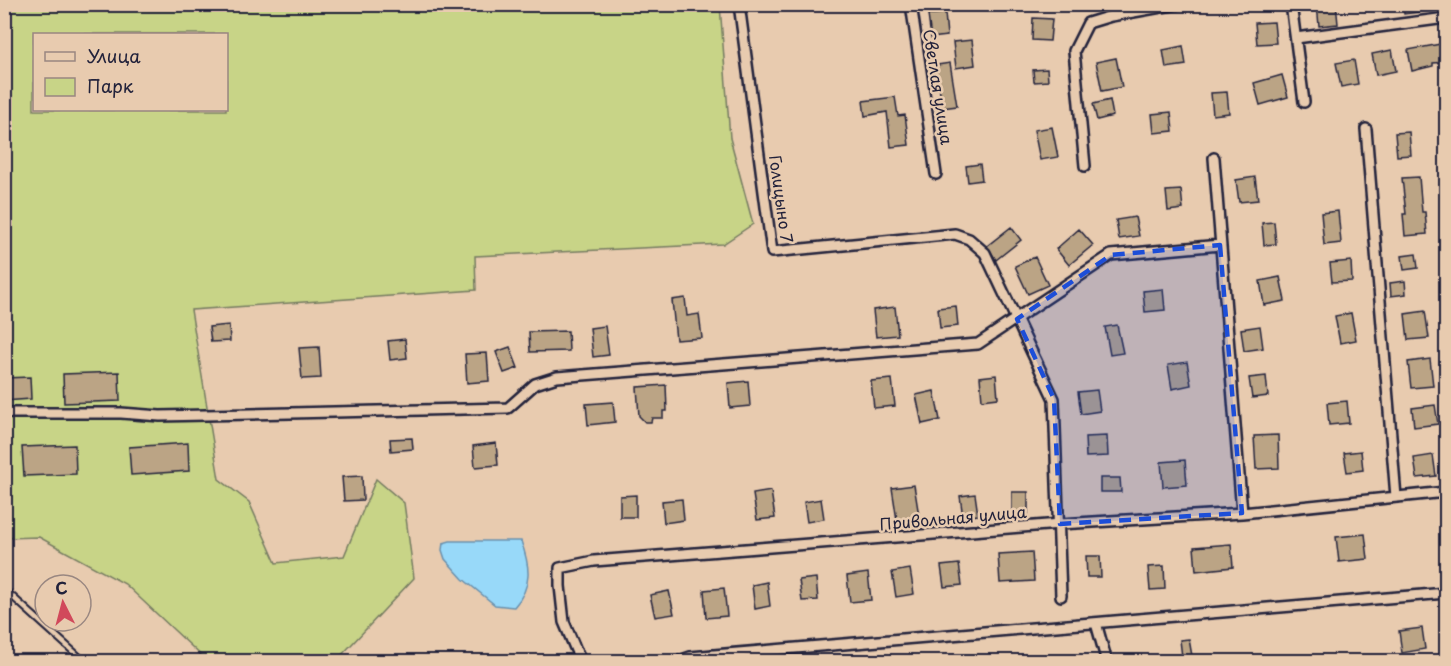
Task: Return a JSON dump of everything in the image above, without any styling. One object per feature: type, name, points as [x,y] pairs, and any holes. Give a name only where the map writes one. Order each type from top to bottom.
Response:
[{"type":"street","name":"Голицыно 7","points":[[739,4],[772,252],[955,234],[969,239],[985,253],[1017,319]]},
{"type":"street","name":"Светлая улица","points":[[911,4],[936,174]]},
{"type":"street","points":[[1085,166],[1074,51],[1088,23],[1111,16],[1178,4]]},
{"type":"street","points":[[1292,4],[1304,102]]},
{"type":"street","points":[[1296,38],[1446,18]]},
{"type":"street","points":[[1366,129],[1396,496]]},
{"type":"street","points":[[1214,158],[1242,513]]},
{"type":"street","points":[[4,413],[121,413],[160,416],[508,408],[535,384],[557,377],[978,344],[1111,255],[1220,245]]},
{"type":"street","points":[[1017,319],[1054,399],[1061,596]]},
{"type":"street","name":"Привольная улица","points":[[581,662],[564,622],[560,568],[594,561],[1060,524],[1242,513],[1446,492]]},
{"type":"street","points":[[676,662],[690,657],[1446,593]]},
{"type":"street","points":[[1096,623],[1107,662]]},
{"type":"lane","points":[[4,589],[85,662]]},
{"type":"highlighted area","points":[[1220,245],[1242,513],[1060,524],[1054,399],[1017,319],[1111,255]]},
{"type":"green space","points":[[4,5],[720,5],[730,138],[753,224],[723,244],[475,256],[476,290],[191,310],[219,479],[249,502],[276,563],[344,556],[376,479],[404,503],[414,578],[336,661],[207,661],[125,584],[39,537],[5,538]]},
{"type":"water","points":[[450,541],[521,541],[528,576],[524,591],[514,607],[495,605],[463,579],[445,559],[442,550],[443,543]]},
{"type":"building","points":[[1317,4],[1336,4],[1338,24],[1319,26]]},
{"type":"building","points":[[1403,4],[1433,4],[1434,10],[1404,14]]},
{"type":"building","points":[[945,13],[947,36],[931,38],[928,15]]},
{"type":"building","points":[[1033,18],[1052,19],[1050,41],[1032,40]]},
{"type":"building","points":[[1274,22],[1276,43],[1257,44],[1255,23]]},
{"type":"building","points":[[972,40],[975,65],[956,68],[953,42]]},
{"type":"building","points":[[1446,43],[1446,62],[1433,63],[1433,66],[1412,71],[1408,50]]},
{"type":"building","points":[[1183,46],[1186,65],[1166,68],[1163,50]]},
{"type":"building","points":[[1392,50],[1396,71],[1376,75],[1372,54]]},
{"type":"building","points":[[1116,58],[1122,87],[1102,91],[1096,62]]},
{"type":"building","points":[[1354,60],[1358,84],[1341,87],[1336,63]]},
{"type":"building","points":[[950,63],[957,106],[942,108],[938,79],[932,80],[931,66]]},
{"type":"building","points":[[1047,69],[1048,81],[1034,82],[1033,70]]},
{"type":"building","points":[[1282,75],[1288,97],[1260,105],[1254,83]]},
{"type":"building","points":[[1227,92],[1229,113],[1213,115],[1211,93]]},
{"type":"building","points":[[895,97],[898,116],[905,115],[909,145],[891,147],[887,112],[865,116],[863,101]]},
{"type":"building","points":[[1110,100],[1113,116],[1097,120],[1093,104]]},
{"type":"building","points":[[1171,112],[1173,131],[1154,133],[1152,114]]},
{"type":"building","points":[[1052,127],[1058,157],[1040,160],[1034,130]]},
{"type":"building","points":[[1409,132],[1411,155],[1397,156],[1395,133]]},
{"type":"building","points":[[980,164],[982,180],[968,182],[966,166]]},
{"type":"building","points":[[1255,177],[1258,200],[1239,202],[1236,180]]},
{"type":"building","points":[[1419,177],[1422,212],[1425,212],[1427,234],[1405,236],[1403,214],[1406,214],[1402,178]]},
{"type":"building","points":[[1181,190],[1183,209],[1168,211],[1166,191]]},
{"type":"building","points":[[1338,211],[1341,243],[1324,245],[1321,213]]},
{"type":"building","points":[[1135,217],[1139,236],[1119,239],[1116,220]]},
{"type":"building","points":[[1274,222],[1276,244],[1264,245],[1262,223]]},
{"type":"building","points":[[1011,227],[1021,240],[996,260],[987,246]]},
{"type":"building","points":[[1079,229],[1093,245],[1069,265],[1056,249]]},
{"type":"building","points":[[1416,254],[1418,268],[1404,270],[1402,256]]},
{"type":"building","points":[[1035,257],[1048,285],[1028,294],[1015,266]]},
{"type":"building","points":[[1351,261],[1352,281],[1332,282],[1330,263]]},
{"type":"building","points":[[1280,277],[1285,301],[1264,305],[1260,281]]},
{"type":"building","points":[[1405,281],[1406,294],[1391,296],[1390,283]]},
{"type":"building","points":[[1163,289],[1165,310],[1145,312],[1143,291]]},
{"type":"building","points":[[685,298],[687,316],[699,314],[702,338],[676,340],[672,300]]},
{"type":"building","points":[[956,306],[958,326],[940,328],[938,308]]},
{"type":"building","points":[[895,307],[898,335],[876,337],[873,310]]},
{"type":"building","points":[[1425,311],[1429,338],[1408,340],[1405,314]]},
{"type":"building","points":[[1351,313],[1356,340],[1340,343],[1335,316]]},
{"type":"building","points":[[229,325],[230,341],[211,342],[209,327]]},
{"type":"building","points":[[1117,325],[1123,353],[1110,355],[1105,327]]},
{"type":"building","points":[[605,326],[609,355],[593,357],[590,328]]},
{"type":"building","points":[[1260,326],[1263,348],[1244,351],[1241,329]]},
{"type":"building","points":[[568,331],[569,351],[530,352],[529,332]]},
{"type":"building","points":[[405,339],[407,358],[390,360],[388,341]]},
{"type":"building","points":[[319,347],[321,378],[302,379],[299,348]]},
{"type":"building","points":[[510,347],[518,368],[504,373],[496,352]]},
{"type":"building","points":[[487,353],[489,381],[467,383],[465,354]]},
{"type":"building","points":[[1430,359],[1433,386],[1411,388],[1408,362]]},
{"type":"building","points":[[1187,362],[1191,385],[1172,389],[1168,365]]},
{"type":"building","points":[[119,372],[120,401],[64,403],[63,374]]},
{"type":"building","points":[[996,375],[998,398],[982,400],[980,377]]},
{"type":"building","points":[[1266,376],[1268,396],[1252,398],[1249,378]]},
{"type":"building","points":[[30,377],[31,399],[4,401],[4,378]]},
{"type":"building","points":[[892,379],[895,406],[874,408],[871,381]]},
{"type":"building","points":[[748,381],[750,406],[730,408],[728,383]]},
{"type":"building","points":[[666,385],[667,411],[663,411],[663,418],[652,418],[651,422],[645,422],[639,416],[637,387]]},
{"type":"building","points":[[1097,390],[1100,411],[1081,414],[1078,392]]},
{"type":"building","points":[[934,391],[940,420],[922,424],[916,395]]},
{"type":"building","points":[[1347,401],[1349,423],[1329,425],[1327,403]]},
{"type":"building","points":[[613,402],[615,422],[588,425],[586,404]]},
{"type":"building","points":[[1435,405],[1438,424],[1414,427],[1412,408]]},
{"type":"building","points":[[1278,435],[1279,468],[1256,469],[1254,436]]},
{"type":"building","points":[[1107,436],[1108,456],[1086,457],[1085,437]]},
{"type":"building","points":[[412,438],[413,449],[391,451],[390,439]]},
{"type":"building","points":[[188,443],[189,471],[131,475],[129,447]]},
{"type":"building","points":[[496,443],[498,465],[475,467],[473,446]]},
{"type":"building","points":[[75,445],[76,474],[24,476],[22,447]]},
{"type":"building","points":[[1361,451],[1363,470],[1347,472],[1344,453]]},
{"type":"building","points":[[1433,455],[1436,476],[1417,478],[1414,458]]},
{"type":"building","points":[[1185,460],[1187,485],[1163,487],[1161,462]]},
{"type":"building","points":[[362,476],[363,500],[344,501],[342,477]]},
{"type":"building","points":[[1100,478],[1120,478],[1121,492],[1100,492]]},
{"type":"building","points":[[914,485],[919,516],[897,520],[892,488]]},
{"type":"building","points":[[771,491],[775,518],[757,520],[753,494]]},
{"type":"building","points":[[1012,492],[1028,492],[1028,514],[1012,514]]},
{"type":"building","points":[[975,494],[978,515],[963,517],[960,496]]},
{"type":"building","points":[[636,495],[636,517],[620,517],[620,496]]},
{"type":"building","points":[[682,499],[684,520],[664,523],[662,501]]},
{"type":"building","points":[[821,499],[824,519],[807,522],[804,502]]},
{"type":"building","points":[[1365,534],[1368,559],[1339,562],[1336,537]]},
{"type":"building","points":[[1231,544],[1233,567],[1196,571],[1194,547]]},
{"type":"building","points":[[1032,552],[1034,581],[1000,583],[998,554]]},
{"type":"building","points":[[1086,556],[1100,556],[1101,577],[1087,577]]},
{"type":"building","points":[[959,564],[962,585],[944,587],[941,566]]},
{"type":"building","points":[[1164,566],[1165,589],[1150,590],[1148,567]]},
{"type":"building","points":[[910,569],[914,594],[896,597],[892,572]]},
{"type":"building","points":[[868,573],[871,600],[850,602],[847,576]]},
{"type":"building","points":[[816,578],[818,600],[802,601],[799,580]]},
{"type":"building","points":[[767,582],[770,606],[755,609],[752,585]]},
{"type":"building","points":[[724,588],[727,616],[706,618],[704,590]]},
{"type":"building","points":[[669,591],[674,614],[655,617],[650,595]]},
{"type":"building","points":[[1422,628],[1425,649],[1402,653],[1399,631]]},
{"type":"building","points":[[1189,639],[1192,656],[1182,657],[1180,640]]}]
